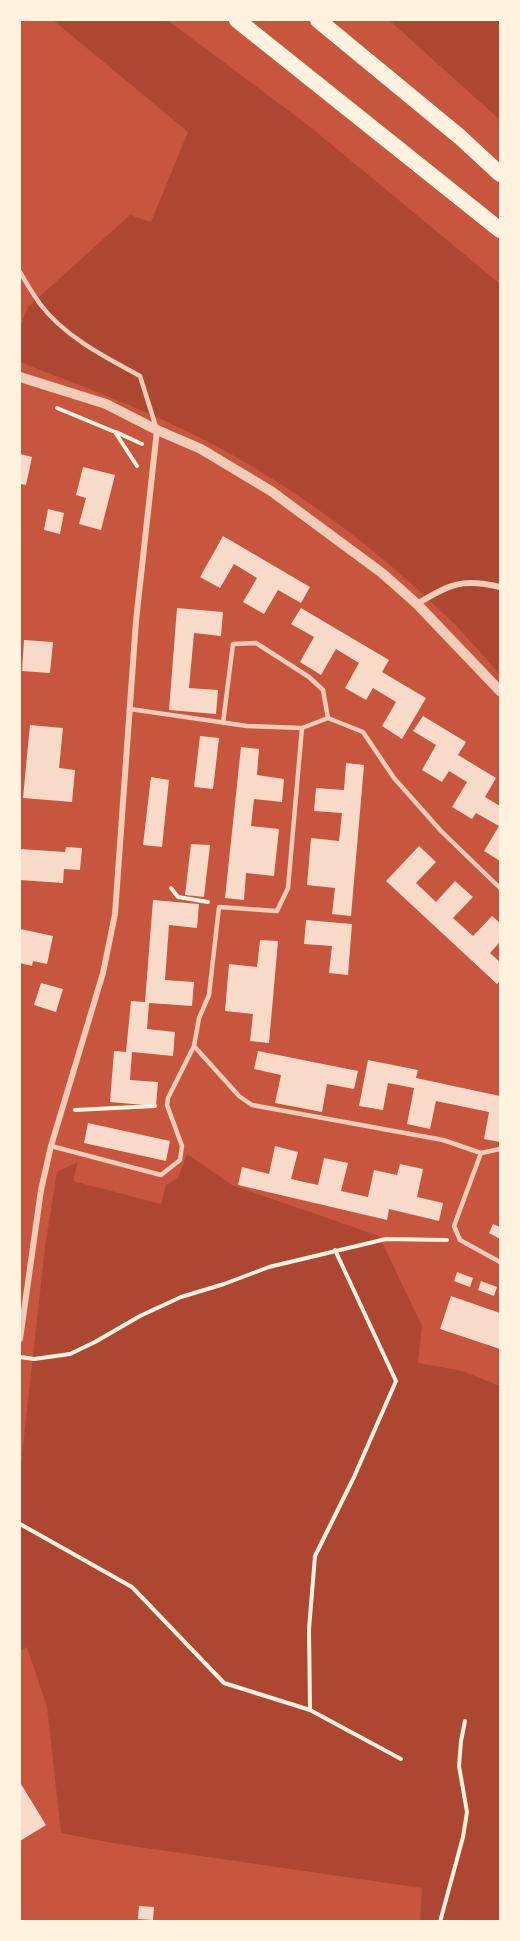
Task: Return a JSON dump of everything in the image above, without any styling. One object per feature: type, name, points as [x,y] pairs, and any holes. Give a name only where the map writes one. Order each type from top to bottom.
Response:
[{"type":"highway","points":[[237,20],[501,230]]},
{"type":"highway","points":[[318,20],[460,137],[501,174]]},
{"type":"street","points":[[20,377],[106,404],[201,449],[271,491],[382,573],[417,604],[501,691]]},
{"type":"street","points":[[20,1339],[36,1222],[51,1146],[103,973],[115,914],[136,621],[157,430]]},
{"type":"street","points":[[417,604],[453,585],[478,582],[501,587]]},
{"type":"lane","points":[[20,272],[41,305],[58,323],[82,342],[140,376],[157,430]]},
{"type":"lane","points":[[223,723],[232,645],[256,643],[309,677],[323,690],[328,718]]},
{"type":"lane","points":[[130,709],[247,726],[302,728],[328,718],[363,732],[394,778],[441,831],[501,888]]},
{"type":"lane","points":[[51,1146],[161,1175],[180,1160],[182,1146],[167,1106],[168,1098],[194,1046],[199,1018],[209,995],[219,907],[277,911],[288,888],[302,728]]},
{"type":"lane","points":[[194,1046],[239,1096],[252,1105],[443,1140],[481,1153],[501,1149]]},
{"type":"lane","points":[[481,1153],[454,1226],[460,1240],[501,1262]]},
{"type":"path","points":[[48,405],[155,450]]},
{"type":"path","points":[[116,432],[137,463],[136,475]]},
{"type":"path","points":[[171,888],[178,897],[212,903],[219,907]]},
{"type":"path","points":[[62,1111],[167,1106]]},
{"type":"path","points":[[20,1357],[34,1359],[70,1354],[140,1316],[181,1297],[269,1267],[386,1239],[460,1240]]},
{"type":"path","points":[[309,1710],[309,1629],[315,1556],[354,1477],[396,1381],[335,1250]]},
{"type":"path","points":[[20,1524],[132,1587],[224,1683],[309,1710],[401,1759]]},
{"type":"path","points":[[440,1922],[463,1837],[467,1812],[459,1766],[460,1741],[465,1721]]},
{"type":"shaded area","points":[[53,20],[167,20],[308,125],[500,284],[500,675],[455,625],[395,569],[338,524],[279,483],[216,446],[168,422],[20,362],[20,327],[28,307],[130,215],[151,222],[188,132]]},
{"type":"shaded area","points":[[389,20],[500,20],[500,120]]},
{"type":"shaded area","points":[[187,1154],[232,1185],[379,1236],[422,1326],[418,1363],[462,1371],[500,1386],[500,1921],[420,1921],[422,1888],[118,1844],[61,1833],[47,1707],[27,1647],[20,1651],[20,1473],[45,1247],[57,1172],[78,1162],[73,1181],[161,1204],[166,1185],[178,1178]]},
{"type":"building","points":[[20,454],[32,457],[26,485],[20,484]]},
{"type":"building","points":[[83,467],[115,475],[101,530],[79,524],[86,498],[76,495]]},
{"type":"building","points":[[48,509],[64,513],[60,534],[44,530]]},
{"type":"building","points":[[223,536],[310,587],[301,603],[278,590],[264,614],[243,602],[257,578],[234,564],[220,588],[200,577]]},
{"type":"building","points":[[177,608],[223,612],[221,636],[194,633],[189,688],[218,690],[216,714],[169,710]]},
{"type":"building","points":[[301,608],[389,660],[382,672],[426,698],[402,739],[382,726],[396,702],[373,688],[366,700],[345,688],[359,663],[336,649],[321,675],[300,662],[314,637],[291,624]]},
{"type":"building","points":[[24,640],[53,642],[50,673],[22,671]]},
{"type":"building","points":[[423,716],[466,742],[458,755],[496,778],[485,797],[500,806],[500,861],[484,851],[499,826],[476,813],[472,819],[452,807],[467,782],[449,771],[442,782],[422,770],[436,745],[413,731]]},
{"type":"building","points":[[30,725],[63,728],[59,768],[75,770],[72,802],[23,798]]},
{"type":"building","points":[[200,736],[219,738],[213,789],[194,787]]},
{"type":"building","points":[[241,747],[259,749],[257,775],[284,779],[282,802],[254,799],[251,826],[279,829],[274,876],[246,873],[244,900],[225,898]]},
{"type":"building","points":[[346,763],[364,765],[351,916],[332,914],[335,888],[307,885],[311,838],[339,841],[342,813],[314,811],[316,788],[344,790]]},
{"type":"building","points":[[151,777],[169,780],[162,847],[143,845]]},
{"type":"building","points":[[191,844],[210,845],[204,897],[185,895]]},
{"type":"building","points":[[419,846],[436,862],[416,883],[436,902],[455,881],[473,897],[453,918],[473,936],[492,916],[500,923],[500,942],[490,953],[500,962],[500,981],[497,984],[386,881]]},
{"type":"building","points":[[66,847],[82,848],[80,870],[64,869],[63,883],[20,880],[20,849],[65,852]]},
{"type":"building","points":[[153,900],[199,904],[197,928],[169,925],[165,980],[194,982],[192,1006],[149,1003],[147,1029],[175,1032],[173,1056],[132,1052],[130,1080],[158,1082],[156,1106],[110,1102],[114,1051],[126,1052],[131,1001],[145,1002]]},
{"type":"building","points":[[306,920],[352,924],[348,975],[329,973],[332,946],[304,944]]},
{"type":"building","points":[[20,929],[53,936],[47,964],[33,961],[32,966],[20,963]]},
{"type":"building","points":[[260,940],[278,941],[269,1043],[250,1041],[253,1014],[225,1011],[229,964],[257,967]]},
{"type":"building","points":[[41,983],[63,989],[56,1012],[34,1005]]},
{"type":"building","points":[[258,1051],[358,1071],[354,1089],[327,1084],[322,1112],[275,1103],[281,1075],[254,1069]]},
{"type":"building","points":[[368,1060],[418,1070],[416,1078],[500,1096],[500,1142],[484,1139],[489,1112],[436,1101],[430,1129],[407,1124],[414,1088],[388,1083],[383,1110],[359,1106]]},
{"type":"building","points":[[88,1123],[170,1141],[166,1161],[84,1143]]},
{"type":"building","points":[[275,1146],[298,1152],[291,1179],[318,1185],[324,1158],[348,1163],[341,1191],[368,1197],[374,1170],[397,1175],[400,1164],[423,1169],[417,1197],[443,1203],[439,1221],[389,1209],[387,1220],[238,1185],[242,1167],[269,1174]]},
{"type":"building","points":[[493,1224],[500,1227],[500,1239],[489,1233]]},
{"type":"building","points":[[457,1272],[473,1278],[470,1287],[454,1281]]},
{"type":"building","points":[[481,1281],[497,1287],[494,1296],[478,1290]]},
{"type":"building","points":[[451,1296],[500,1313],[500,1349],[440,1329]]},
{"type":"building","points":[[20,1785],[46,1825],[20,1841]]},
{"type":"building","points":[[139,1906],[154,1907],[153,1920],[138,1919]]}]
